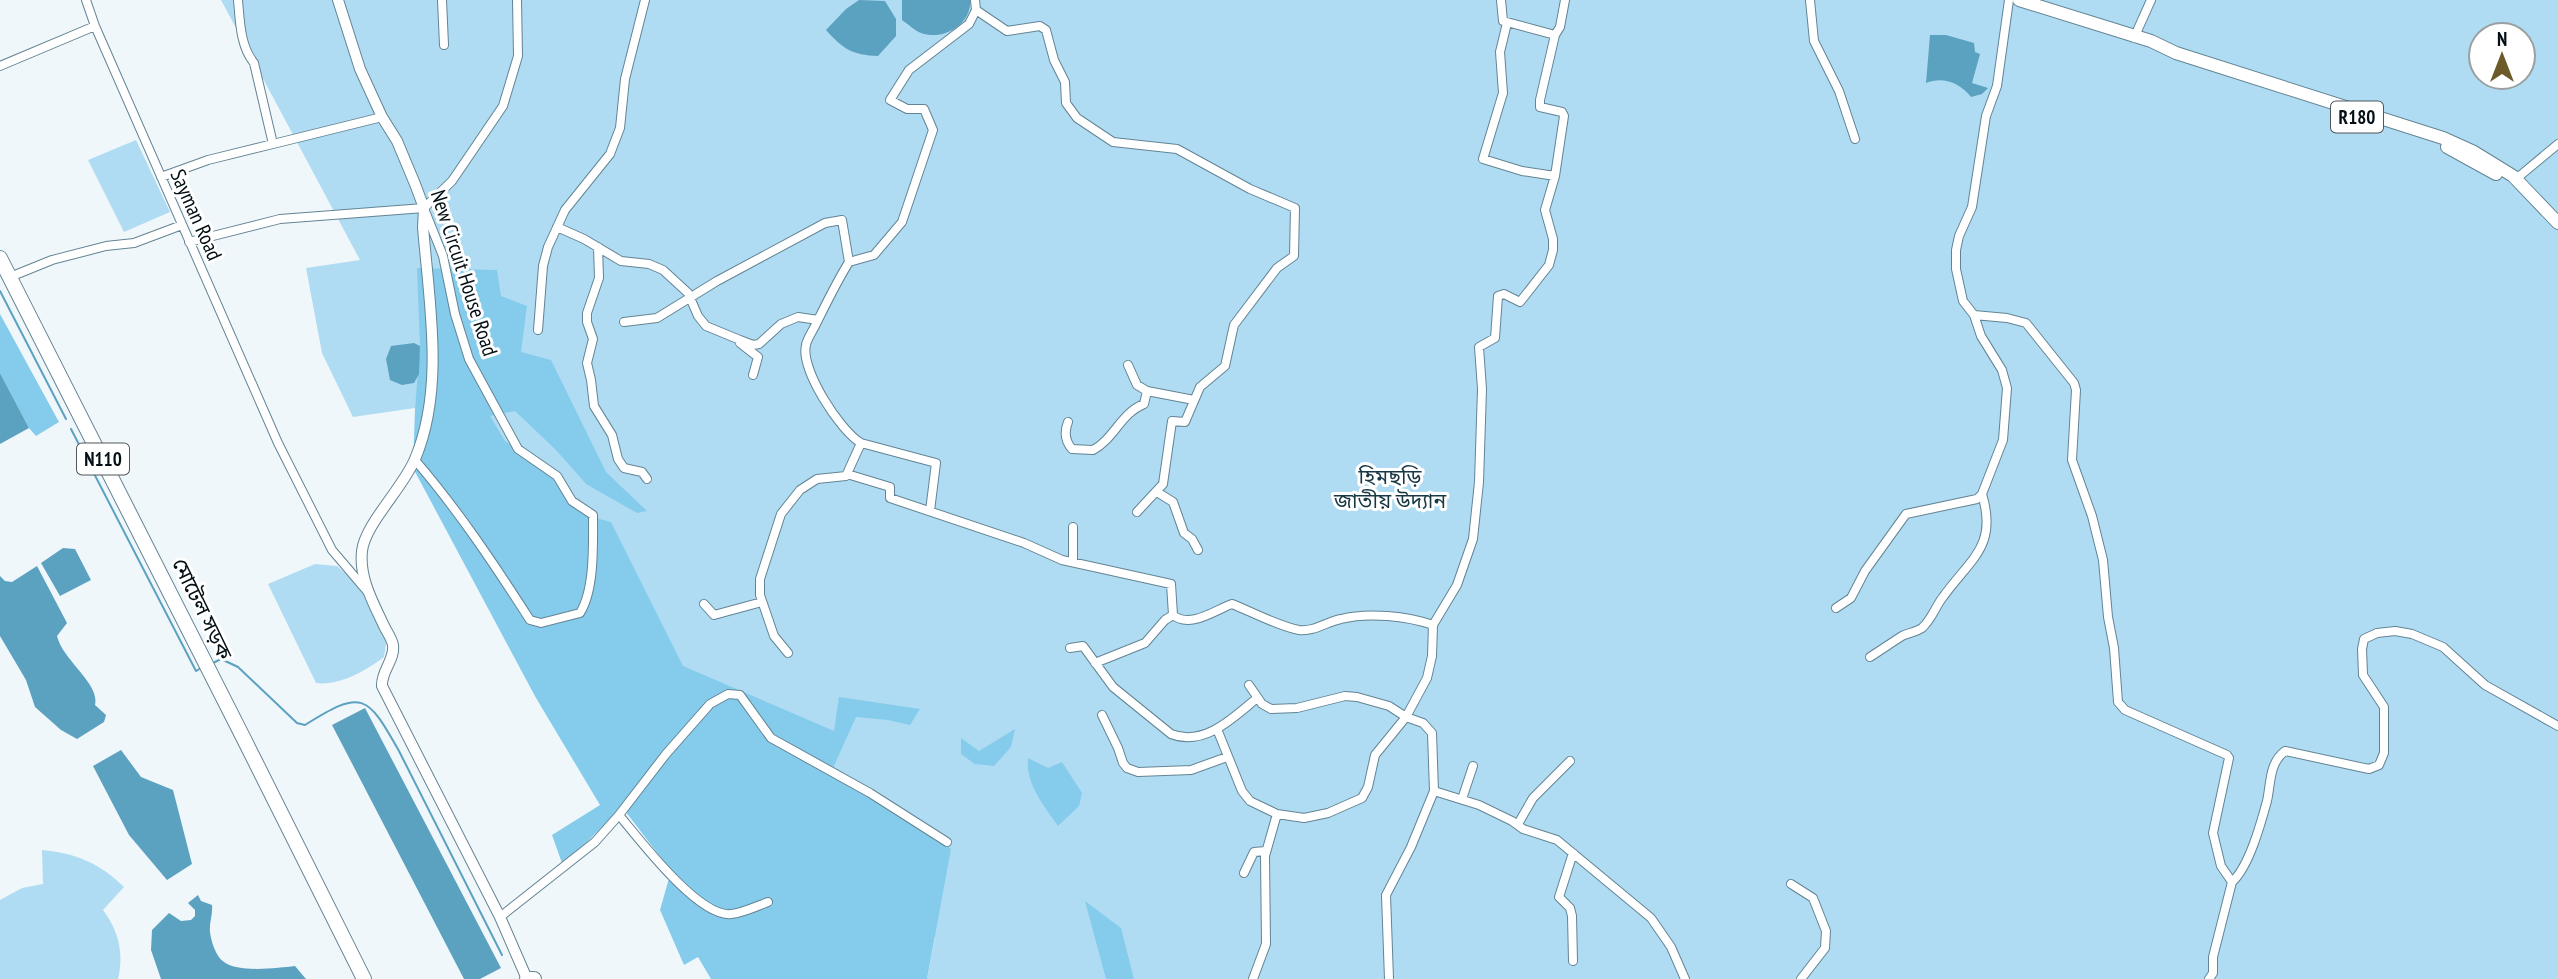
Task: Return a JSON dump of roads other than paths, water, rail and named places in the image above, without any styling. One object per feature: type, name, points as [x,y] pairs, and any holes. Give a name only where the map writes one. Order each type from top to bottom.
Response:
[{"type":"highway","name":"মোটেল সড়ক","points":[[0,258],[365,979]]},
{"type":"highway","points":[[527,979],[534,979]]},
{"type":"main road","name":"R180","points":[[2019,0],[2443,138],[2474,152],[2516,179],[2558,223]]},
{"type":"main road","name":"R180","points":[[2134,38],[2172,60],[2441,144],[2508,181],[2558,234]]},
{"type":"street","name":"Sayman Road","points":[[86,0],[278,443],[332,550],[368,593]]},
{"type":"street","points":[[237,0],[244,44],[254,62],[273,144]]},
{"type":"street","name":"New Circuit House Road","points":[[338,0],[360,69],[382,117],[397,141],[443,256],[455,314],[469,359],[518,449],[557,476],[572,501],[593,515],[587,602],[580,613],[541,624],[530,620],[489,557],[415,460]]},
{"type":"street","points":[[442,0],[444,45]]},
{"type":"street","points":[[189,242],[280,219],[424,208],[452,181],[503,106],[518,57],[517,0]]},
{"type":"street","points":[[538,330],[543,266],[557,227],[565,211],[610,154],[620,128],[625,79],[645,0]]},
{"type":"street","points":[[1501,0],[1503,21],[1555,35]]},
{"type":"street","points":[[1217,729],[1242,790],[1250,801],[1277,814],[1312,818],[1362,798],[1368,787],[1375,755],[1406,718],[1427,678],[1432,656],[1433,625],[1457,585],[1473,539],[1479,482],[1482,389],[1479,347],[1495,338],[1498,296],[1504,294],[1520,302],[1549,265],[1554,244],[1545,210],[1555,176],[1564,116],[1558,111],[1540,107],[1540,100],[1565,0]]},
{"type":"street","points":[[1810,0],[1814,41],[1839,91],[1855,138]]},
{"type":"street","points":[[1836,608],[1851,598],[1865,571],[1906,514],[1977,499],[1982,494],[2003,440],[2007,388],[2002,370],[1981,335],[1974,314],[1963,301],[1956,250],[1972,207],[1986,116],[1997,86],[2009,0]]},
{"type":"street","points":[[2134,38],[2151,0]]},
{"type":"street","points":[[849,262],[874,255],[902,222],[933,130],[924,109],[907,109],[890,100],[909,70],[969,24],[976,5],[1007,31],[1040,26],[1046,30],[1054,60],[1065,82],[1066,103],[1077,118],[1113,142],[1177,149],[1251,189],[1295,208],[1294,256],[1277,268],[1234,325],[1226,366],[1200,387],[1185,422],[1172,422],[1163,484],[1137,512]]},
{"type":"street","points":[[1507,23],[1500,52],[1503,93],[1483,159],[1522,171],[1555,176]]},
{"type":"street","points":[[0,66],[95,26]]},
{"type":"street","points":[[161,177],[208,160],[382,117]]},
{"type":"street","points":[[2516,179],[2558,144]]},
{"type":"street","points":[[424,208],[432,354],[431,399],[415,460],[404,481],[365,536],[362,567],[368,593],[393,644],[393,656],[382,679],[382,686],[500,918],[527,979]]},
{"type":"street","points":[[624,322],[657,318],[825,223],[842,220],[849,262],[806,345],[805,357],[828,408],[853,438],[861,443],[936,463],[930,511]]},
{"type":"street","points":[[10,277],[52,260],[106,246],[134,243],[182,225]]},
{"type":"street","points":[[557,227],[621,261],[649,264],[663,270],[691,297],[698,316],[706,326],[753,345],[759,344],[781,324],[798,317],[818,320]]},
{"type":"street","points":[[598,247],[598,278],[587,313],[593,339],[587,363],[594,406],[612,435],[618,459],[624,468],[642,472],[647,479]]},
{"type":"street","points":[[1974,314],[2022,320],[2074,383],[2076,390],[2072,460],[2092,516],[2103,560],[2118,702],[2124,710],[2229,758],[2213,833],[2221,866],[2232,882]]},
{"type":"street","points":[[740,340],[740,344],[758,357],[753,375]]},
{"type":"street","points":[[1128,365],[1137,385],[1147,391],[1194,400]]},
{"type":"street","points":[[1068,422],[1065,428],[1068,445],[1072,449],[1093,450],[1107,439],[1131,411],[1144,404],[1147,391]]},
{"type":"street","points":[[788,653],[774,636],[762,602],[760,579],[781,514],[800,490],[817,479],[846,476],[861,443]]},
{"type":"street","points":[[847,474],[890,487],[890,498],[1073,562],[1171,584],[1173,615],[1179,620],[1189,621],[1232,604],[1299,630],[1314,629],[1339,619],[1355,617],[1419,620],[1433,625]]},
{"type":"street","points":[[1157,492],[1173,502],[1184,533],[1192,539],[1198,550]]},
{"type":"street","points":[[1870,657],[1905,635],[1921,629],[1979,553],[1987,534],[1988,512],[1982,494]]},
{"type":"street","points":[[1073,527],[1073,562]]},
{"type":"street","points":[[704,604],[714,615],[762,602]]},
{"type":"street","points":[[1095,663],[1145,643],[1165,620],[1173,615]]},
{"type":"street","points":[[2209,979],[2213,973],[2213,957],[2232,882],[2244,870],[2267,802],[2275,760],[2285,751],[2369,769],[2379,765],[2385,753],[2384,707],[2363,676],[2364,639],[2376,633],[2395,631],[2412,634],[2443,646],[2485,685],[2558,726]]},
{"type":"street","points":[[1070,648],[1083,646],[1113,687],[1171,734],[1188,738],[1217,729],[1257,698]]},
{"type":"street","points":[[1249,685],[1267,708],[1280,710],[1310,706],[1345,696],[1357,697],[1390,706],[1406,718],[1423,723],[1432,733],[1434,791],[1411,847],[1386,895],[1388,979]]},
{"type":"street","points":[[500,918],[595,842],[710,704],[728,694],[740,695],[771,738],[870,793],[947,842]]},
{"type":"street","points":[[1102,715],[1123,763],[1127,768],[1138,772],[1191,770],[1227,757]]},
{"type":"street","points":[[1518,824],[1533,798],[1570,761]]},
{"type":"street","points":[[1462,799],[1473,766]]},
{"type":"street","points":[[1434,791],[1462,799],[1518,824],[1523,830],[1557,840],[1651,918],[1671,947],[1685,979]]},
{"type":"street","points":[[1253,979],[1266,944],[1266,851],[1277,814]]},
{"type":"street","points":[[619,815],[673,878],[703,905],[729,915],[768,902]]},
{"type":"street","points":[[1244,873],[1254,852],[1266,851]]},
{"type":"street","points":[[1573,853],[1559,899],[1570,908],[1572,916],[1573,961]]},
{"type":"street","points":[[1791,884],[1813,898],[1826,931],[1825,948],[1801,979]]},
{"type":"waterway","points":[[0,291],[66,419]]},
{"type":"waterway","points":[[71,429],[196,671],[201,668]]},
{"type":"waterway","points":[[213,663],[221,659],[238,667],[297,723],[305,725],[324,713],[351,702],[370,708],[399,751],[502,955]]},
{"type":"park label","name":"হিমছড়ি জাতীয় উদ্যান","points":[[1390,489]]}]
